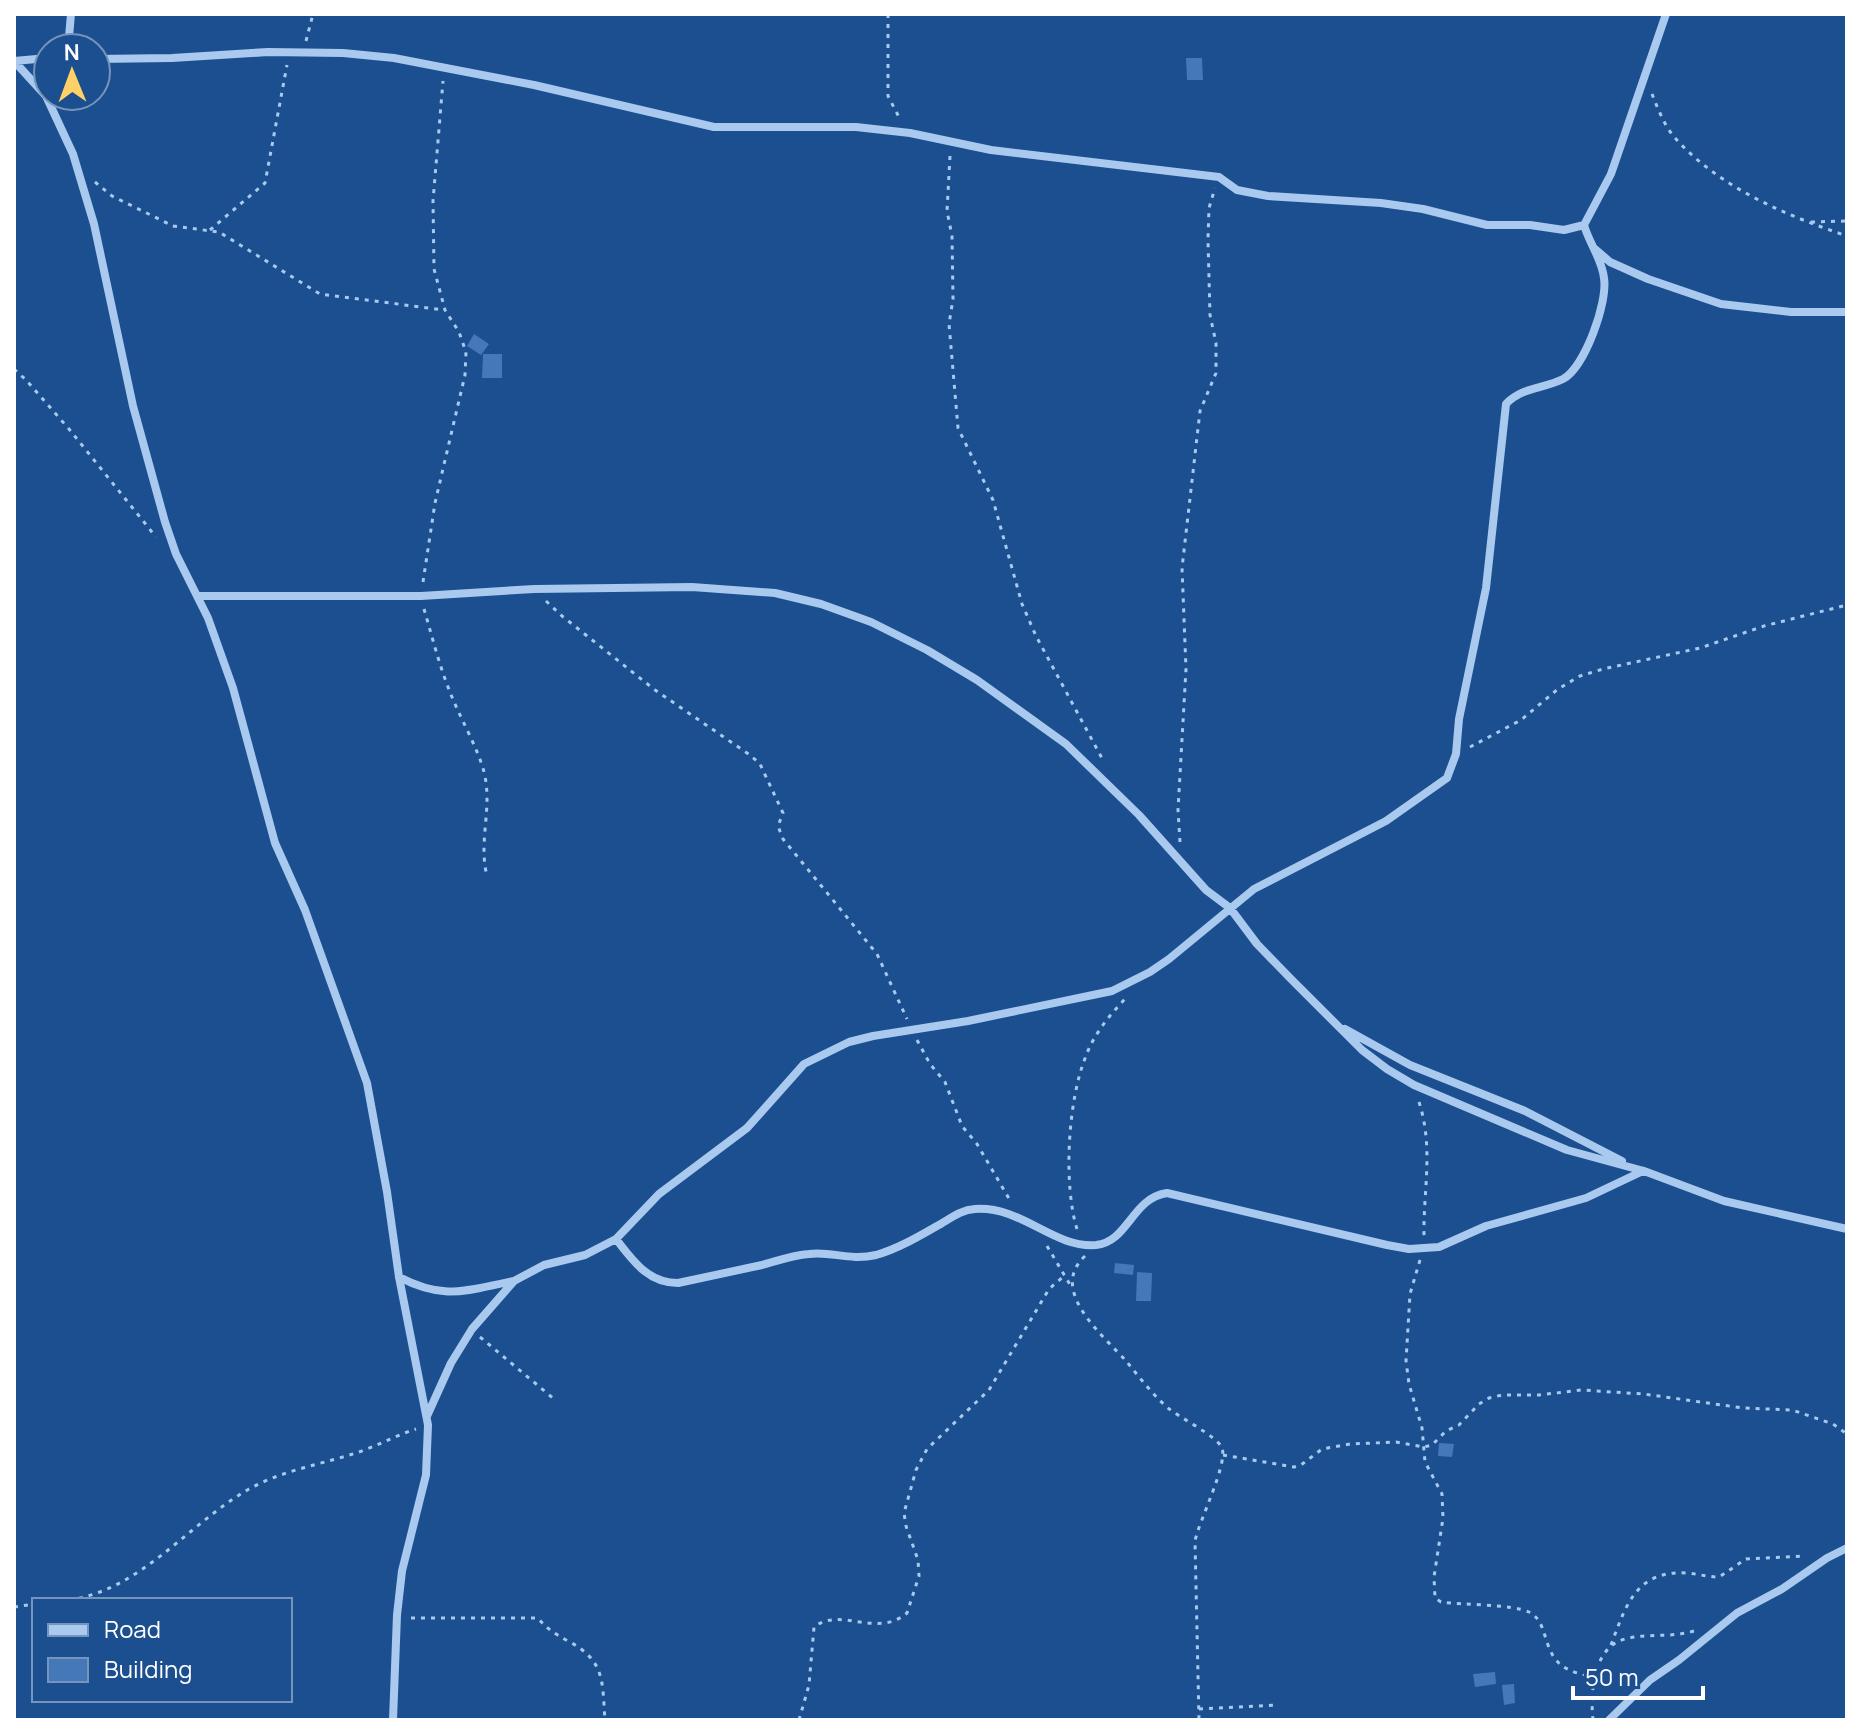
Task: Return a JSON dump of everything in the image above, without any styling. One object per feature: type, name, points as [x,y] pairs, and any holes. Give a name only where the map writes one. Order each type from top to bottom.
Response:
[{"type":"street","points":[[399,1277],[418,1287],[455,1294],[514,1281],[544,1265],[585,1255],[616,1239],[659,1194],[747,1128],[804,1064],[849,1042],[1112,991],[1159,965],[1254,889],[1402,811],[1447,778],[1454,763],[1459,719],[1486,588],[1506,404],[1521,392],[1566,377],[1576,368],[1596,324],[1604,295],[1602,268],[1584,225],[1611,174],[1666,14]]},
{"type":"street","points":[[112,58],[290,52],[394,58],[534,85],[714,127],[856,127],[910,133],[991,150],[1219,177],[1237,190],[1268,196],[1381,203],[1423,209],[1487,225],[1530,225],[1564,230],[1584,225]]},
{"type":"street","points":[[14,61],[46,96],[73,154],[94,224],[133,406],[165,522],[176,554],[198,596],[233,688],[275,843],[305,910],[367,1083],[399,1277],[428,1420],[426,1475],[404,1560],[397,1615],[393,1720]]},
{"type":"street","points":[[1589,243],[1610,262],[1648,279],[1721,304],[1791,312],[1847,312]]},
{"type":"street","points":[[198,596],[421,596],[534,589],[692,587],[775,593],[821,604],[871,622],[977,680],[1066,744],[1139,815],[1206,890],[1230,908],[1257,944],[1362,1050],[1414,1085],[1567,1150],[1644,1171],[1724,1201],[1847,1229]]},
{"type":"street","points":[[1340,1027],[1410,1065],[1525,1111],[1644,1171]]},
{"type":"street","points":[[616,1239],[645,1273],[666,1283],[678,1283],[809,1254],[841,1258],[876,1255],[970,1209],[1001,1210],[1027,1220],[1044,1231],[1082,1244],[1097,1245],[1109,1241],[1120,1232],[1154,1194],[1167,1193],[1387,1245],[1424,1249],[1439,1247],[1500,1222],[1586,1198],[1644,1171]]},
{"type":"street","points":[[428,1420],[451,1363],[472,1329],[514,1281]]},
{"type":"street","points":[[1609,1720],[1650,1680],[1737,1613],[1790,1585],[1827,1558],[1847,1548]]},
{"type":"path","points":[[302,53],[313,14]]},
{"type":"path","points":[[888,14],[888,96],[910,133]]},
{"type":"path","points":[[210,230],[265,183],[290,52]]},
{"type":"path","points":[[443,68],[433,201],[434,269],[445,310],[459,332],[466,352],[465,375],[435,503],[421,596],[449,691],[484,772],[488,815],[482,850],[487,876]]},
{"type":"path","points":[[1644,76],[1663,121],[1675,138],[1707,166],[1757,201],[1847,236]]},
{"type":"path","points":[[951,141],[947,211],[952,236],[953,299],[949,324],[958,428],[993,500],[1022,604],[1036,636],[1110,773]]},
{"type":"path","points":[[1181,863],[1178,810],[1186,669],[1182,568],[1200,411],[1216,373],[1216,343],[1210,315],[1208,219],[1219,177]]},
{"type":"path","points":[[93,180],[112,196],[153,218],[228,237],[320,294],[445,310]]},
{"type":"path","points":[[1808,223],[1847,221]]},
{"type":"path","points":[[14,369],[60,419],[156,538]]},
{"type":"path","points":[[534,589],[562,616],[643,681],[742,748],[760,764],[783,813],[778,826],[783,839],[877,954],[930,1064],[945,1082],[962,1126],[989,1162],[1006,1195],[1027,1220]]},
{"type":"path","points":[[1454,763],[1465,750],[1521,720],[1558,689],[1580,676],[1700,648],[1764,626],[1847,605]]},
{"type":"path","points":[[1082,1244],[1074,1218],[1069,1166],[1079,1080],[1092,1041],[1130,993]]},
{"type":"path","points":[[1414,1085],[1425,1124],[1429,1165],[1423,1220],[1424,1249],[1410,1294],[1406,1350],[1409,1384],[1417,1407],[1430,1474],[1442,1494],[1443,1518],[1434,1577],[1435,1598],[1441,1602],[1532,1613],[1555,1659],[1563,1668],[1578,1675],[1595,1676]]},
{"type":"path","points":[[1044,1231],[1049,1251],[1093,1326],[1148,1390],[1186,1422],[1220,1444],[1223,1455],[1195,1541],[1199,1720]]},
{"type":"path","points":[[1073,1290],[1072,1277],[1079,1262],[1097,1245]]},
{"type":"path","points":[[799,1720],[809,1685],[814,1627],[831,1619],[887,1625],[907,1613],[919,1576],[918,1560],[904,1513],[916,1470],[927,1449],[989,1390],[1049,1289],[1064,1276]]},
{"type":"path","points":[[472,1329],[554,1399]]},
{"type":"path","points":[[1223,1455],[1294,1467],[1322,1449],[1350,1444],[1396,1442],[1424,1447],[1432,1445],[1446,1431],[1459,1425],[1489,1398],[1581,1390],[1644,1394],[1743,1408],[1792,1410],[1833,1424],[1847,1434]]},
{"type":"path","points":[[80,1598],[113,1587],[165,1553],[210,1516],[253,1487],[363,1451],[428,1420]]},
{"type":"path","points":[[1593,1720],[1595,1676],[1636,1589],[1649,1580],[1688,1573],[1719,1577],[1746,1559],[1827,1558]]},
{"type":"path","points":[[397,1615],[420,1620],[538,1618],[545,1627],[580,1648],[597,1665],[603,1681],[605,1720]]},
{"type":"path","points":[[1611,1645],[1626,1638],[1661,1637],[1697,1630]]},
{"type":"path","points":[[1199,1709],[1277,1705]]},
{"type":"building","points":[[1186,58],[1202,58],[1203,80],[1187,80]]},
{"type":"building","points":[[474,334],[489,344],[481,355],[467,346]]},
{"type":"building","points":[[483,354],[502,354],[502,378],[482,378]]},
{"type":"building","points":[[1115,1263],[1134,1265],[1133,1275],[1114,1273]]},
{"type":"building","points":[[1137,1272],[1152,1273],[1151,1301],[1136,1301]]},
{"type":"building","points":[[1439,1443],[1454,1444],[1452,1457],[1438,1456]]},
{"type":"building","points":[[1495,1672],[1496,1684],[1475,1687],[1473,1674]]},
{"type":"building","points":[[1514,1684],[1515,1703],[1504,1705],[1502,1685]]}]
